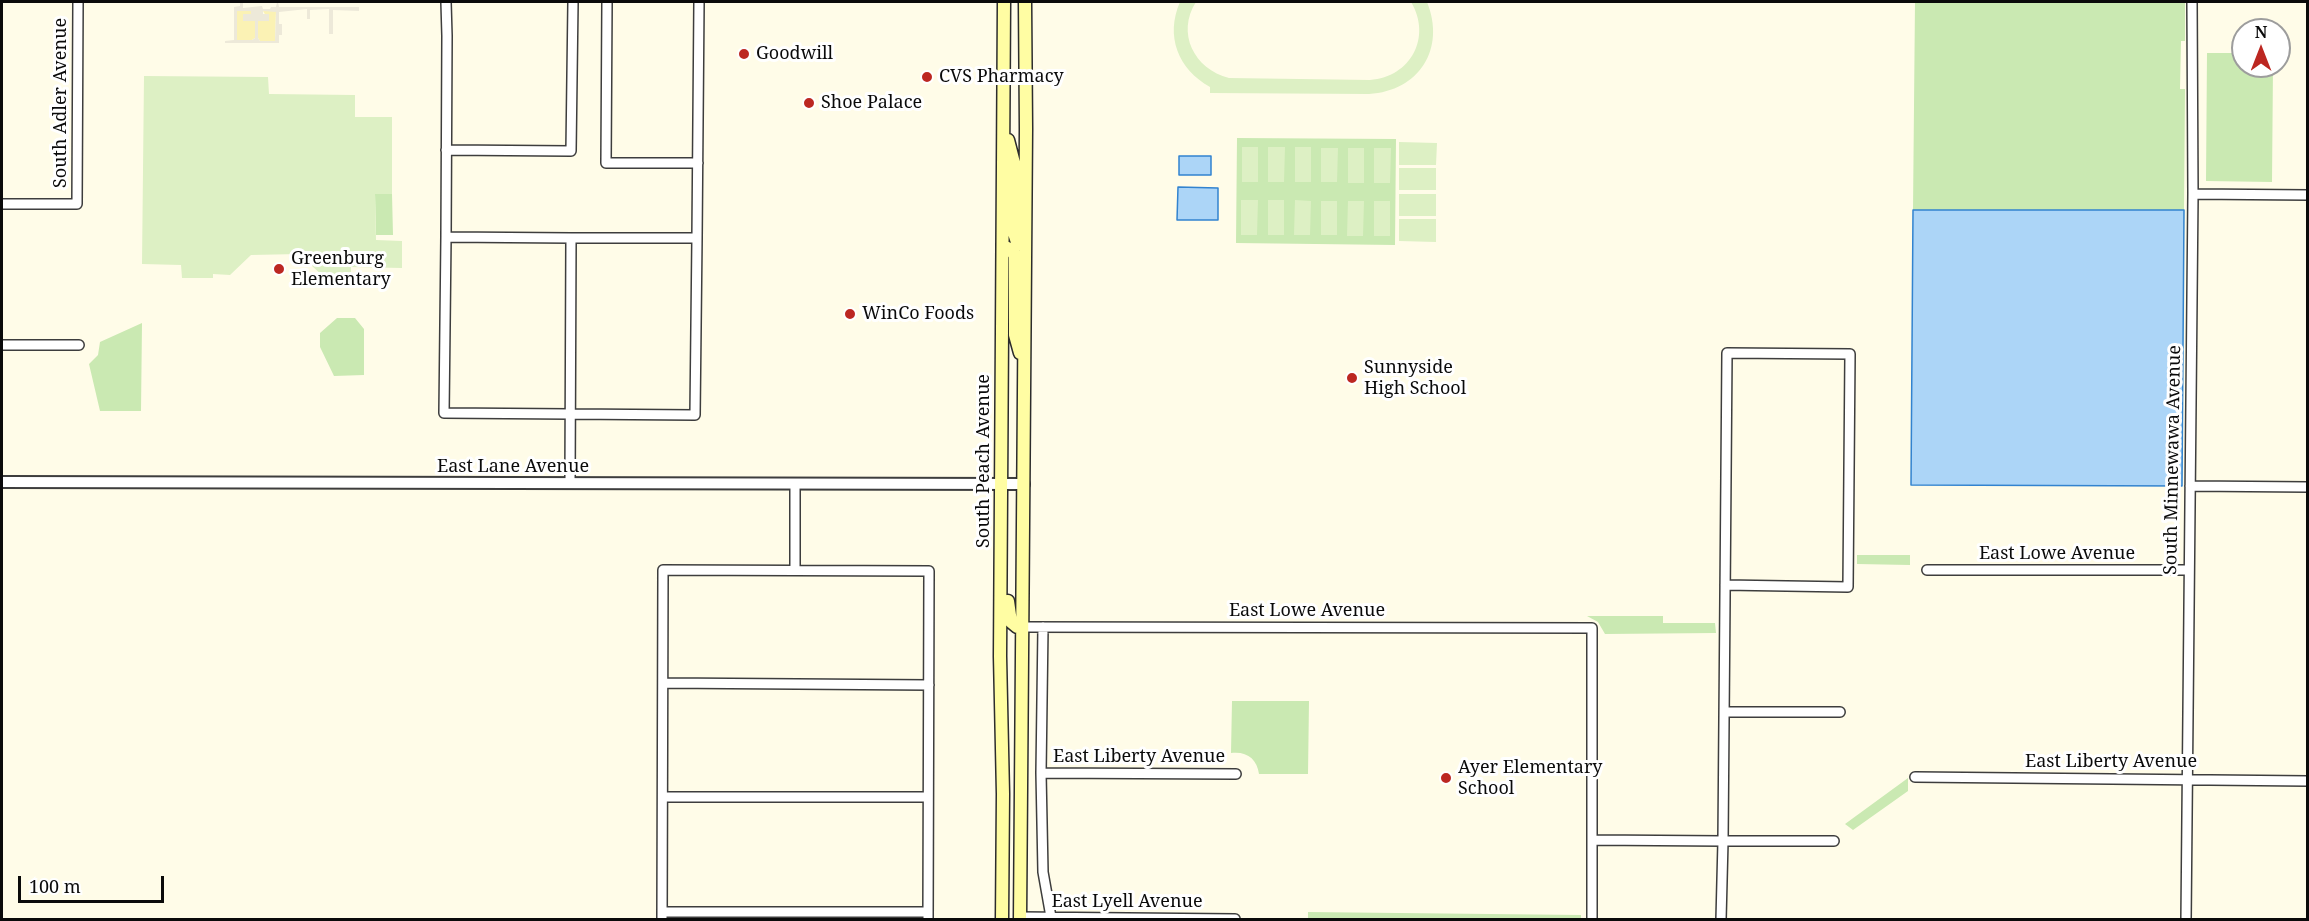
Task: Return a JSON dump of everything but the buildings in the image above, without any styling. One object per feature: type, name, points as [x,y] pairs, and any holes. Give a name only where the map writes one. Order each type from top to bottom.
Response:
[{"type":"main road","name":"South Peach Avenue","points":[[1002,920],[1003,794],[1000,656],[1004,2]]},
{"type":"main road","points":[[1020,918],[1025,2]]},
{"type":"main road","points":[[1003,122],[1014,163],[1014,233],[1017,242],[1025,247]]},
{"type":"main road","points":[[1003,246],[1012,250],[1015,256],[1016,335],[1024,372]]},
{"type":"main road","points":[[1002,557],[1008,563],[1009,617],[1014,625],[1022,627]]},
{"type":"street","name":"South Adler Avenue","points":[[2,204],[77,204],[78,2]]},
{"type":"street","points":[[446,2],[444,413],[695,415],[699,2]]},
{"type":"street","points":[[446,150],[572,151],[573,2]]},
{"type":"street","points":[[608,2],[606,163],[698,163]]},
{"type":"street","name":"South Minnewawa Avenue","points":[[2186,920],[2193,194],[2192,2]]},
{"type":"street","points":[[2193,194],[2307,195]]},
{"type":"street","points":[[446,237],[697,238]]},
{"type":"street","points":[[570,483],[571,238]]},
{"type":"street","points":[[2,345],[79,345]]},
{"type":"street","points":[[1721,920],[1727,353],[1850,354],[1848,586],[1725,585]]},
{"type":"street","name":"East Lane Avenue","points":[[2,482],[1023,484]]},
{"type":"street","points":[[795,484],[795,570]]},
{"type":"street","points":[[2190,486],[2307,487]]},
{"type":"street","points":[[663,570],[929,571],[928,916],[662,916],[664,683],[663,570]]},
{"type":"street","name":"East Lowe Avenue","points":[[1927,570],[2188,570]]},
{"type":"street","name":"East Lowe Avenue","points":[[1022,627],[1592,628],[1592,840]]},
{"type":"street","points":[[1043,627],[1041,773],[1043,872],[1051,917]]},
{"type":"street","points":[[664,683],[929,685]]},
{"type":"street","points":[[1724,712],[1840,712]]},
{"type":"street","name":"East Liberty Avenue","points":[[1041,773],[1236,774]]},
{"type":"street","name":"East Liberty Avenue","points":[[1915,777],[2307,780]]},
{"type":"street","points":[[663,797],[928,797]]},
{"type":"street","points":[[1592,920],[1592,840],[1834,841]]},
{"type":"street","name":"East Lyell Avenue","points":[[1020,918],[1235,919]]},
{"type":"green space","points":[[1180,2],[1196,2],[1190,14],[1188,37],[1198,58],[1206,67],[1229,78],[1370,80],[1384,77],[1407,63],[1414,53],[1419,29],[1417,15],[1411,2],[1427,2],[1432,19],[1433,36],[1424,64],[1414,76],[1402,85],[1387,91],[1369,94],[1210,93],[1210,87],[1190,71],[1177,50],[1174,27]]},
{"type":"green space","points":[[1915,2],[2185,2],[2185,41],[2181,41],[2180,89],[2185,89],[2184,210],[1913,210]]},
{"type":"green space","points":[[2207,53],[2231,53],[2231,78],[2273,78],[2272,182],[2206,181]]},
{"type":"green space","points":[[144,76],[268,77],[269,94],[355,95],[355,117],[392,117],[392,194],[375,194],[376,240],[402,241],[402,268],[351,267],[351,277],[324,277],[299,254],[251,255],[230,275],[213,274],[213,278],[182,278],[181,265],[142,264]]},
{"type":"green space","points":[[1237,138],[1396,139],[1395,245],[1236,243]]},
{"type":"green space","points":[[1399,142],[1437,143],[1436,165],[1399,165]]},
{"type":"green space","points":[[1242,147],[1258,147],[1258,182],[1242,182]]},
{"type":"green space","points":[[1268,147],[1285,147],[1284,182],[1268,182]]},
{"type":"green space","points":[[1295,147],[1311,147],[1311,182],[1295,182]]},
{"type":"green space","points":[[1321,148],[1338,148],[1337,182],[1321,182]]},
{"type":"green space","points":[[1348,148],[1364,148],[1364,183],[1348,183]]},
{"type":"green space","points":[[1374,148],[1391,148],[1390,183],[1374,183]]},
{"type":"green space","points":[[1399,168],[1436,168],[1436,190],[1399,190]]},
{"type":"green space","points":[[375,194],[392,194],[393,235],[376,235]]},
{"type":"green space","points":[[1399,194],[1436,194],[1436,216],[1399,216]]},
{"type":"green space","points":[[1241,200],[1258,200],[1257,235],[1241,235]]},
{"type":"green space","points":[[1268,200],[1284,200],[1284,235],[1268,235]]},
{"type":"green space","points":[[1295,200],[1311,201],[1310,235],[1294,235]]},
{"type":"green space","points":[[1321,201],[1337,201],[1337,235],[1321,235]]},
{"type":"green space","points":[[1348,201],[1364,201],[1363,236],[1347,236]]},
{"type":"green space","points":[[1374,201],[1390,201],[1390,236],[1374,236]]},
{"type":"green space","points":[[1399,219],[1436,219],[1436,242],[1399,241]]},
{"type":"green space","points":[[337,318],[355,318],[364,329],[364,375],[334,376],[320,347],[320,333]]},
{"type":"green space","points":[[142,323],[141,411],[100,411],[89,364],[98,355],[100,342]]},
{"type":"green space","points":[[1857,555],[1910,555],[1910,565],[1857,564]]},
{"type":"green space","points":[[1587,616],[1663,616],[1663,623],[1715,623],[1716,633],[1605,634],[1598,622]]},
{"type":"green space","points":[[1232,701],[1309,701],[1308,774],[1259,774],[1256,764],[1250,757],[1242,753],[1231,753]]},
{"type":"green space","points":[[1908,778],[1908,791],[1853,830],[1845,824]]},
{"type":"green space","points":[[1308,912],[1581,915],[1581,919],[1308,920]]},
{"type":"sand","points":[[237,11],[251,11],[251,14],[243,14],[243,20],[255,21],[255,38],[252,40],[237,40]]},
{"type":"sand","points":[[263,11],[276,11],[275,41],[260,41],[258,38],[258,21],[269,21]]},
{"type":"shaded area","points":[[240,2],[243,2],[243,8],[262,6],[263,9],[270,9],[276,7],[278,2],[279,7],[359,7],[359,11],[333,10],[333,34],[329,34],[329,9],[310,10],[310,19],[307,19],[307,9],[279,12],[282,35],[279,35],[279,43],[225,43],[225,41],[234,40],[234,7],[240,6]],"holes":[[[237,11],[251,11],[251,14],[243,14],[243,21],[255,21],[255,38],[252,40],[237,40]],[[263,11],[276,12],[275,41],[260,41],[258,38],[258,21],[269,21],[269,14],[263,14]]]},
{"type":"water","points":[[1179,156],[1211,156],[1211,175],[1179,175]]},
{"type":"water","points":[[1178,187],[1218,188],[1218,220],[1177,220]]},
{"type":"water","points":[[1913,210],[2184,210],[2182,486],[1911,485]]},
{"type":"place","name":"Goodwill","points":[[744,54]]},
{"type":"place","name":"CVS Pharmacy","points":[[927,77]]},
{"type":"place","name":"Shoe Palace","points":[[809,103]]},
{"type":"place","name":"Greenburg Elementary","points":[[279,269]]},
{"type":"place","name":"WinCo Foods","points":[[850,314]]},
{"type":"place","name":"Sunnyside High School","points":[[1352,378]]},
{"type":"place","name":"Ayer Elementary School","points":[[1446,778]]}]
